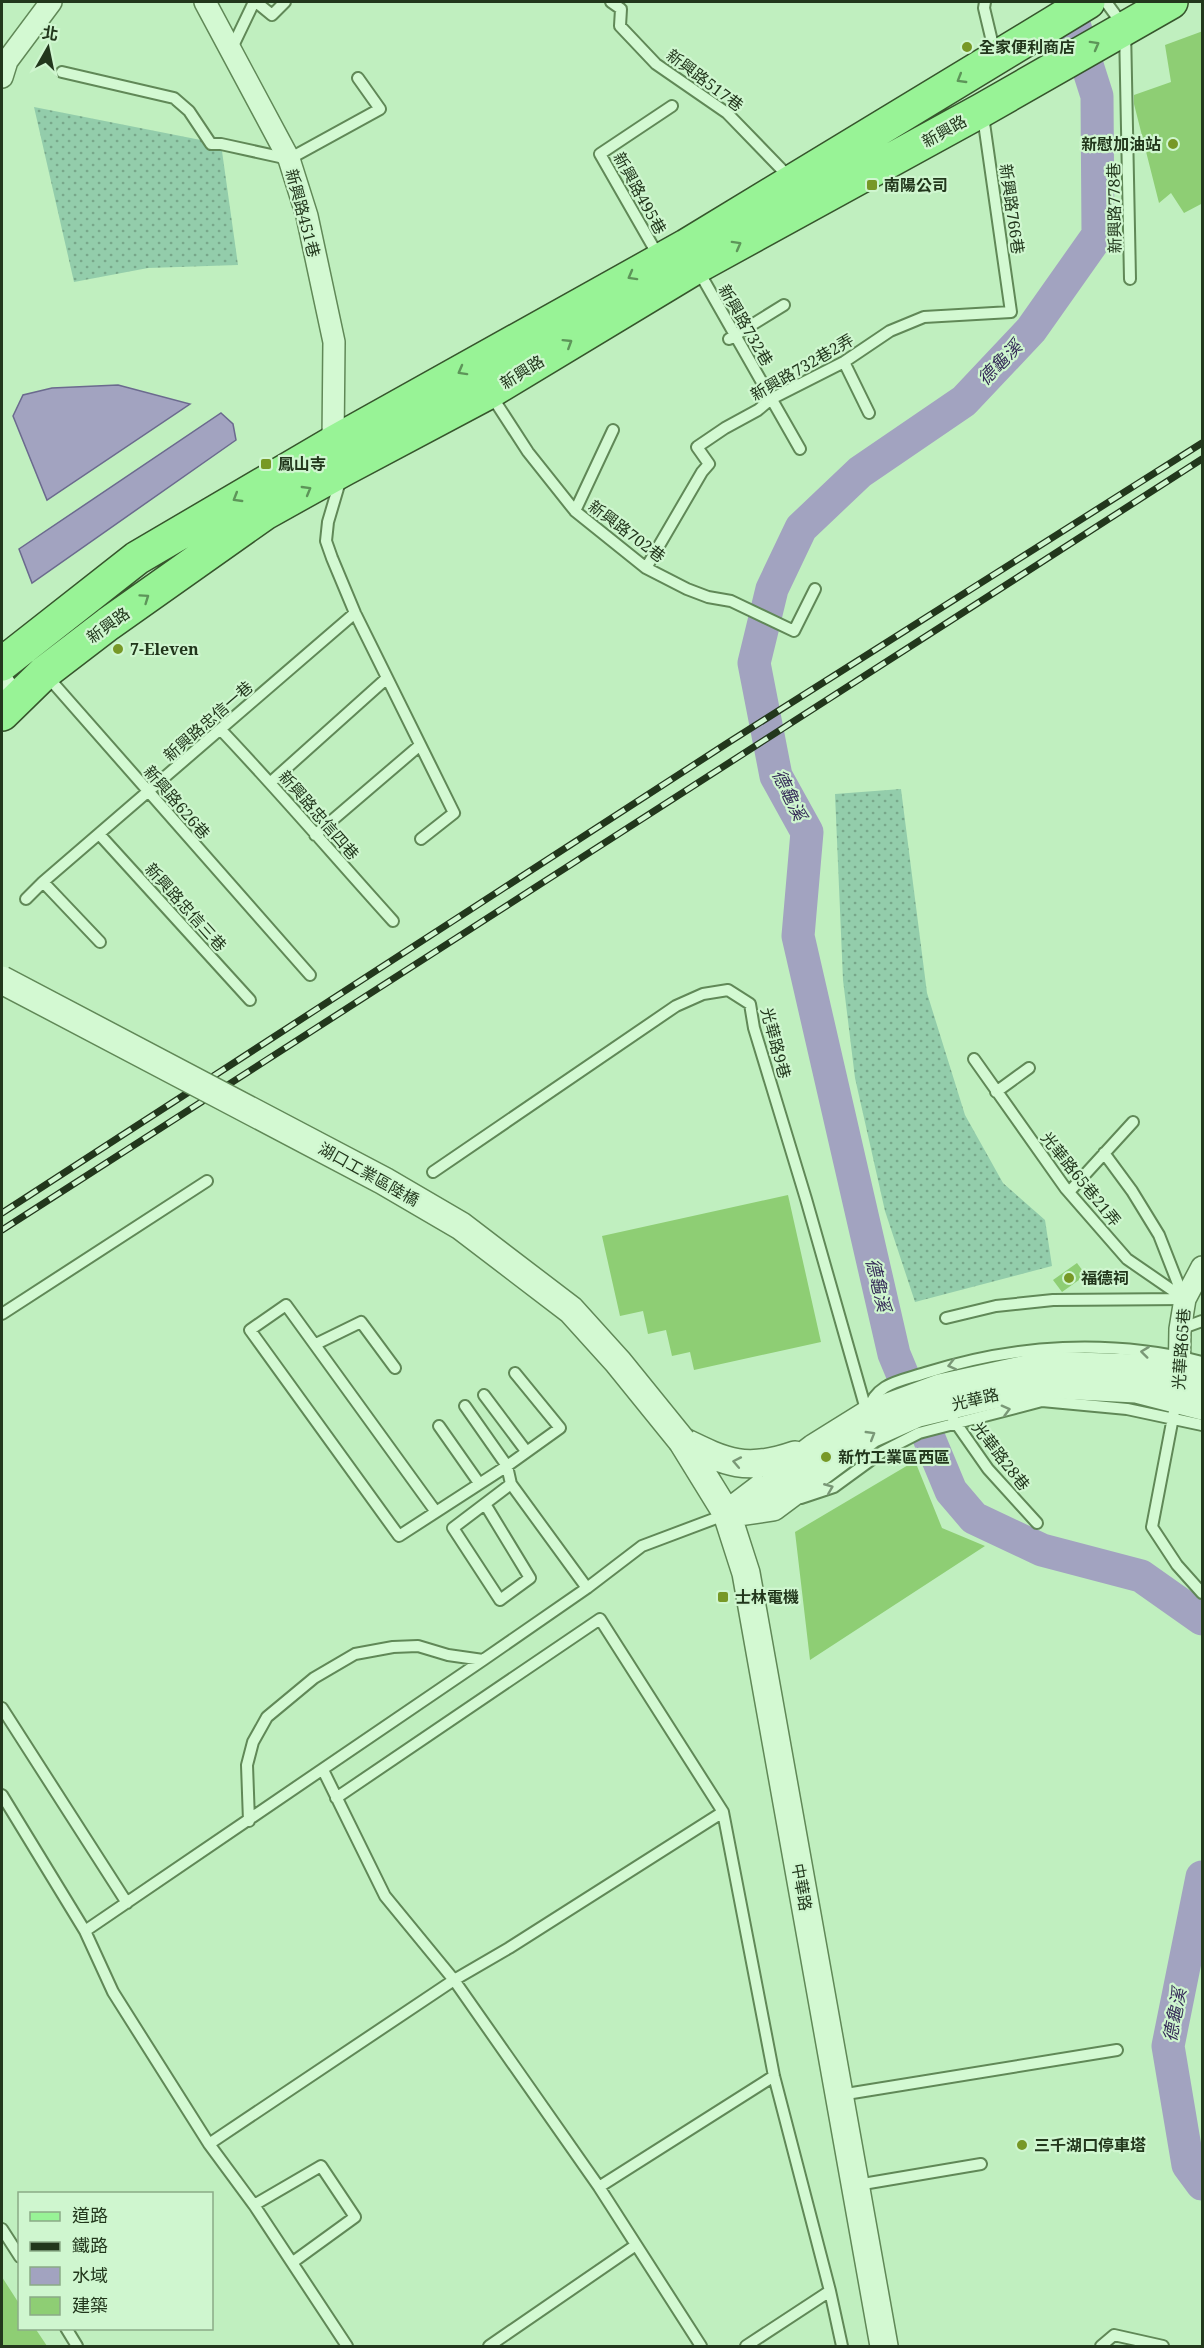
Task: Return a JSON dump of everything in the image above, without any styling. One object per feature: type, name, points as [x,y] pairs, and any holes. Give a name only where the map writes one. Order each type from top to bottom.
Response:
[{"type":"main road","name":"新興路","points":[[6,698],[27,660],[117,618],[265,513],[338,456],[989,84],[1047,27],[1088,2]]},
{"type":"main road","points":[[1125,28],[1171,2]]},
{"type":"main road","name":"新興路","points":[[338,456],[489,392],[792,180],[989,84],[1064,62],[1125,28]]},
{"type":"street","points":[[2,77],[7,61],[51,2]]},
{"type":"street","name":"新興路451巷","points":[[205,2],[289,159],[307,216],[334,342],[338,456]]},
{"type":"street","name":"湖口工業區陸橋","points":[[2,980],[384,1181],[461,1226],[571,1310],[618,1362],[682,1441]]},
{"type":"street","name":"光華路65巷","points":[[1184,1408],[1191,1368],[1180,1329],[1185,1299],[1203,1267]]},
{"type":"street","name":"光華路","points":[[942,1404],[1046,1365],[1191,1368]]},
{"type":"street","name":"光華路","points":[[727,1514],[814,1448],[867,1414],[942,1404],[1039,1384],[1136,1389],[1184,1408]]},
{"type":"street","name":"光華路","points":[[727,1514],[773,1507],[905,1409]]},
{"type":"street","points":[[682,1441],[717,1458],[741,1464],[758,1465],[775,1462],[814,1448]]},
{"type":"street","name":"中華路","points":[[682,1441],[727,1514],[746,1573],[884,2346]]},
{"type":"lane","points":[[230,51],[255,2],[272,15],[285,2]]},
{"type":"lane","name":"新興路517巷","points":[[611,2],[621,9],[620,26],[656,64],[727,113],[792,180]]},
{"type":"lane","name":"新興路766巷","points":[[985,2],[989,84],[1011,312]]},
{"type":"lane","points":[[1106,2],[1125,28]]},
{"type":"lane","name":"新興路778巷","points":[[1125,28],[1130,279]]},
{"type":"lane","points":[[62,72],[174,98],[189,111],[211,144],[221,144],[289,159],[380,109],[358,78]]},
{"type":"lane","name":"新興路495巷","points":[[672,106],[600,154],[681,258]]},
{"type":"lane","name":"新興路732巷","points":[[681,258],[732,336],[800,449]]},
{"type":"lane","points":[[732,336],[784,305]]},
{"type":"lane","name":"新興路732巷2弄","points":[[646,568],[702,472],[709,464],[697,447],[758,410],[771,399],[844,362],[890,331],[924,317],[1011,312]]},
{"type":"lane","points":[[844,362],[869,413]]},
{"type":"lane","name":"新興路702巷","points":[[489,392],[528,452],[574,511],[646,568],[687,589],[708,597],[731,601],[794,631],[815,590]]},
{"type":"lane","points":[[574,511],[613,430]]},
{"type":"lane","points":[[338,456],[326,541],[355,613],[454,813],[421,839]]},
{"type":"lane","name":"新興路忠信一巷","points":[[26,899],[355,613]]},
{"type":"lane","name":"新興路626巷","points":[[27,660],[149,792],[310,975]]},
{"type":"lane","points":[[271,782],[387,678]]},
{"type":"lane","name":"新興路忠信四巷","points":[[221,730],[271,782],[315,835],[393,921]]},
{"type":"lane","points":[[315,835],[419,746]]},
{"type":"lane","name":"新興路忠信三巷","points":[[99,834],[250,1000]]},
{"type":"lane","points":[[43,882],[100,942]]},
{"type":"lane","name":"光華路9巷","points":[[434,1172],[676,1006],[703,994],[728,990],[750,1004],[754,1028],[813,1221],[867,1414]]},
{"type":"lane","name":"光華路65巷21弄","points":[[974,1059],[1070,1192],[1127,1259],[1185,1299]]},
{"type":"lane","points":[[996,1092],[1029,1068]]},
{"type":"lane","points":[[1070,1192],[1133,1122]]},
{"type":"lane","points":[[946,1318],[996,1306],[1053,1300],[1185,1299],[1159,1235],[1132,1191],[1104,1153]]},
{"type":"lane","points":[[2,1314],[207,1181]]},
{"type":"lane","points":[[436,1512],[286,1305],[250,1330],[399,1536],[507,1466],[560,1428],[515,1373]]},
{"type":"lane","points":[[316,1344],[362,1322],[395,1368]]},
{"type":"lane","points":[[1180,1329],[1203,1322]]},
{"type":"lane","points":[[484,1395],[526,1451]]},
{"type":"lane","name":"光華路","points":[[905,1409],[942,1404]]},
{"type":"lane","name":"光華路28巷","points":[[942,1404],[988,1469],[1037,1523]]},
{"type":"lane","points":[[465,1406],[507,1466],[511,1484],[587,1588]]},
{"type":"lane","points":[[1184,1408],[1152,1527],[1177,1565],[1203,1593]]},
{"type":"lane","name":"光華路","points":[[1184,1408],[1203,1425]]},
{"type":"lane","points":[[439,1426],[479,1483]]},
{"type":"lane","points":[[485,1504],[530,1578],[500,1600],[453,1528],[511,1484]]},
{"type":"lane","points":[[85,1931],[483,1660],[587,1588],[642,1546],[727,1514]]},
{"type":"lane","points":[[336,1798],[600,1619],[723,1812],[774,2076],[842,2346]]},
{"type":"lane","points":[[249,1821],[247,1765],[253,1742],[267,1717],[314,1678],[355,1654],[393,1647],[418,1646],[448,1655],[483,1660]]},
{"type":"lane","points":[[2,1707],[127,1903]]},
{"type":"lane","points":[[323,1770],[385,1896],[454,1980],[599,2187],[701,2346]]},
{"type":"lane","points":[[2,1795],[85,1931],[113,1992],[208,2144],[254,2205],[347,2346]]},
{"type":"lane","points":[[208,2144],[454,1980],[509,1948],[723,1812]]},
{"type":"lane","points":[[839,2095],[1117,2050]]},
{"type":"lane","points":[[599,2187],[774,2076]]},
{"type":"lane","points":[[856,2186],[981,2164]]},
{"type":"lane","points":[[254,2205],[321,2166],[355,2217],[292,2262]]},
{"type":"lane","points":[[2,2229],[18,2254]]},
{"type":"lane","points":[[489,2346],[636,2245]]},
{"type":"lane","points":[[746,2346],[830,2291]]},
{"type":"lane","points":[[67,2330],[77,2346]]},
{"type":"lane","points":[[1101,2346],[1114,2335],[1163,2346]]},
{"type":"green space","points":[[34,107],[221,144],[238,265],[148,268],[74,282]]},
{"type":"green space","points":[[901,789],[927,993],[965,1115],[1003,1183],[1045,1220],[1052,1266],[915,1302],[885,1211],[855,1078],[843,980],[835,794]]},
{"type":"water","points":[[118,385],[190,404],[47,500],[13,416],[23,395],[52,388]]},
{"type":"water","points":[[221,413],[233,424],[236,440],[32,583],[19,549]]},
{"type":"building","name":"新慰加油站","points":[[1203,31],[1203,203],[1184,213],[1171,193],[1159,203],[1134,104],[1134,95],[1171,82],[1165,45]]},
{"type":"building","points":[[788,1195],[821,1342],[694,1370],[690,1352],[672,1356],[666,1330],[648,1334],[643,1311],[620,1316],[602,1236]]},
{"type":"building","name":"福德祠","points":[[1077,1263],[1086,1275],[1062,1292],[1053,1280]]},
{"type":"building","points":[[915,1461],[942,1528],[985,1546],[810,1660],[795,1532]]},
{"type":"building","points":[[2,2277],[18,2302],[18,2330],[36,2330],[47,2346],[2,2346]]},
{"type":"waterway","name":"德龜溪","points":[[1067,2],[1097,96],[1098,235],[1031,330],[964,401],[860,472],[801,528],[772,589],[754,663],[776,776],[807,832],[798,936],[894,1354],[951,1491],[974,1518],[1042,1550],[1141,1576],[1202,1619]]},
{"type":"waterway","name":"德龜溪","points":[[1202,1877],[1168,2046],[1188,2165],[1202,2184]]},
{"type":"railway","points":[[2,1213],[726,744],[1202,443]]},
{"type":"railway","points":[[2,1230],[1202,459]]},
{"type":"place","name":"全家便利商店","points":[[967,47]]},
{"type":"place","name":"新慰加油站","points":[[1173,144]]},
{"type":"place","name":"南陽公司","points":[[872,185]]},
{"type":"place","name":"鳳山寺","points":[[266,464]]},
{"type":"place","name":"7-Eleven","points":[[118,649]]},
{"type":"place","name":"福德祠","points":[[1069,1278]]},
{"type":"place","name":"新竹工業區西區","points":[[826,1457]]},
{"type":"place","name":"士林電機","points":[[723,1597]]},
{"type":"place","name":"三千湖口停車塔","points":[[1022,2145]]}]
